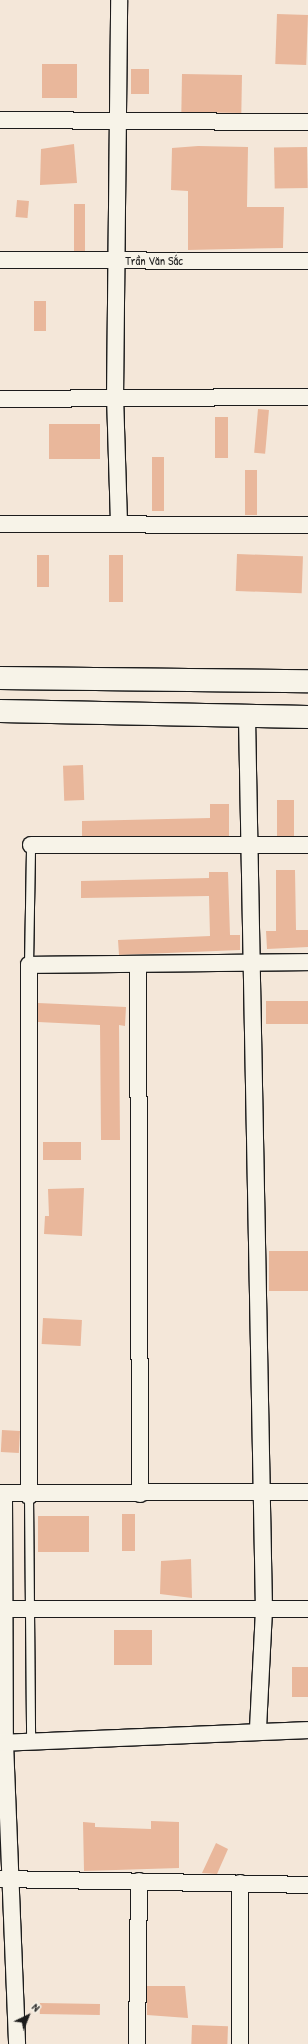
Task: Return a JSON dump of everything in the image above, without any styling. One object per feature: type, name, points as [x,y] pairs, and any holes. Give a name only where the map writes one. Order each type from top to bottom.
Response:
[{"type":"street","points":[[119,0],[115,399],[119,523]]},
{"type":"street","points":[[0,120],[308,122]]},
{"type":"street","name":"Trần Văn Sắc","points":[[0,260],[308,261]]},
{"type":"street","points":[[0,399],[308,397]]},
{"type":"street","points":[[0,524],[119,523],[308,525]]},
{"type":"street","points":[[0,678],[308,681]]},
{"type":"street","points":[[0,711],[308,717]]},
{"type":"street","points":[[247,717],[254,963],[264,1610],[258,1730]]},
{"type":"street","points":[[31,845],[308,846]]},
{"type":"street","points":[[30,1496],[29,965],[308,962]]},
{"type":"street","points":[[138,965],[140,1494]]},
{"type":"street","points":[[17,2044],[6,1879],[2,1743],[2,1495],[30,1496],[308,1492]]},
{"type":"street","points":[[1,1608],[308,1609]]},
{"type":"street","points":[[2,1743],[258,1730],[308,1730]]},
{"type":"street","points":[[6,1879],[308,1885]]},
{"type":"street","points":[[137,2044],[139,1881]]},
{"type":"street","points":[[240,1883],[240,2044]]},
{"type":"lane","points":[[29,965],[31,845]]},
{"type":"lane","points":[[30,1496],[31,1742]]},
{"type":"building","points":[[277,14],[308,15],[306,65],[275,64]]},
{"type":"building","points":[[42,64],[77,64],[77,98],[42,98]]},
{"type":"building","points":[[131,69],[149,69],[149,94],[131,94]]},
{"type":"building","points":[[182,74],[242,75],[241,113],[181,112]]},
{"type":"building","points":[[74,144],[77,183],[40,185],[41,149]]},
{"type":"building","points":[[198,146],[248,147],[247,207],[284,207],[283,248],[188,250],[188,191],[171,190],[172,148]]},
{"type":"building","points":[[307,147],[308,188],[275,189],[274,148]]},
{"type":"building","points":[[17,200],[29,201],[27,218],[16,217]]},
{"type":"building","points":[[74,204],[85,204],[85,251],[74,251]]},
{"type":"building","points":[[34,301],[46,301],[46,331],[34,331]]},
{"type":"building","points":[[258,409],[269,410],[265,454],[254,453]]},
{"type":"building","points":[[215,417],[228,417],[228,458],[215,458]]},
{"type":"building","points":[[49,424],[100,424],[100,459],[49,459]]},
{"type":"building","points":[[152,457],[164,457],[164,511],[152,511]]},
{"type":"building","points":[[245,470],[257,470],[257,515],[245,515]]},
{"type":"building","points":[[237,554],[303,556],[302,593],[236,591]]},
{"type":"building","points":[[37,555],[49,555],[49,587],[37,587]]},
{"type":"building","points":[[109,555],[123,555],[123,602],[109,602]]},
{"type":"building","points":[[83,765],[84,800],[64,801],[63,766]]},
{"type":"building","points":[[277,800],[294,800],[294,836],[277,836]]},
{"type":"building","points":[[210,804],[229,804],[229,836],[82,836],[82,821],[210,818]]},
{"type":"building","points":[[276,870],[295,870],[296,930],[308,930],[308,947],[267,949],[266,931],[276,931]]},
{"type":"building","points":[[209,872],[228,872],[230,935],[240,935],[240,950],[119,955],[118,940],[210,936],[209,896],[81,898],[81,881],[209,878]]},
{"type":"building","points":[[266,1001],[308,1001],[308,1024],[266,1024]]},
{"type":"building","points":[[38,1003],[126,1007],[125,1026],[119,1025],[120,1140],[101,1140],[100,1025],[38,1022]]},
{"type":"building","points":[[43,1142],[81,1142],[81,1160],[43,1160]]},
{"type":"building","points":[[84,1188],[82,1236],[44,1234],[45,1216],[49,1216],[48,1189]]},
{"type":"building","points":[[269,1251],[308,1251],[308,1291],[269,1291]]},
{"type":"building","points":[[43,1318],[82,1320],[81,1346],[42,1344]]},
{"type":"building","points":[[2,1430],[20,1431],[19,1453],[1,1452]]},
{"type":"building","points":[[122,1514],[135,1514],[135,1551],[122,1551]]},
{"type":"building","points":[[38,1516],[89,1516],[89,1552],[38,1552]]},
{"type":"building","points":[[191,1559],[192,1598],[160,1594],[161,1561]]},
{"type":"building","points":[[114,1630],[152,1630],[152,1665],[114,1665]]},
{"type":"building","points":[[292,1667],[308,1667],[308,1697],[292,1697]]},
{"type":"building","points":[[151,1821],[179,1822],[179,1868],[84,1871],[83,1822],[95,1823],[95,1827],[151,1829]]},
{"type":"building","points":[[216,1843],[228,1849],[217,1874],[202,1873]]},
{"type":"building","points":[[147,1986],[185,1986],[188,2018],[147,2015]]},
{"type":"building","points":[[40,2003],[100,2004],[100,2015],[40,2014]]},
{"type":"building","points":[[192,2025],[228,2026],[227,2044],[191,2044]]}]
